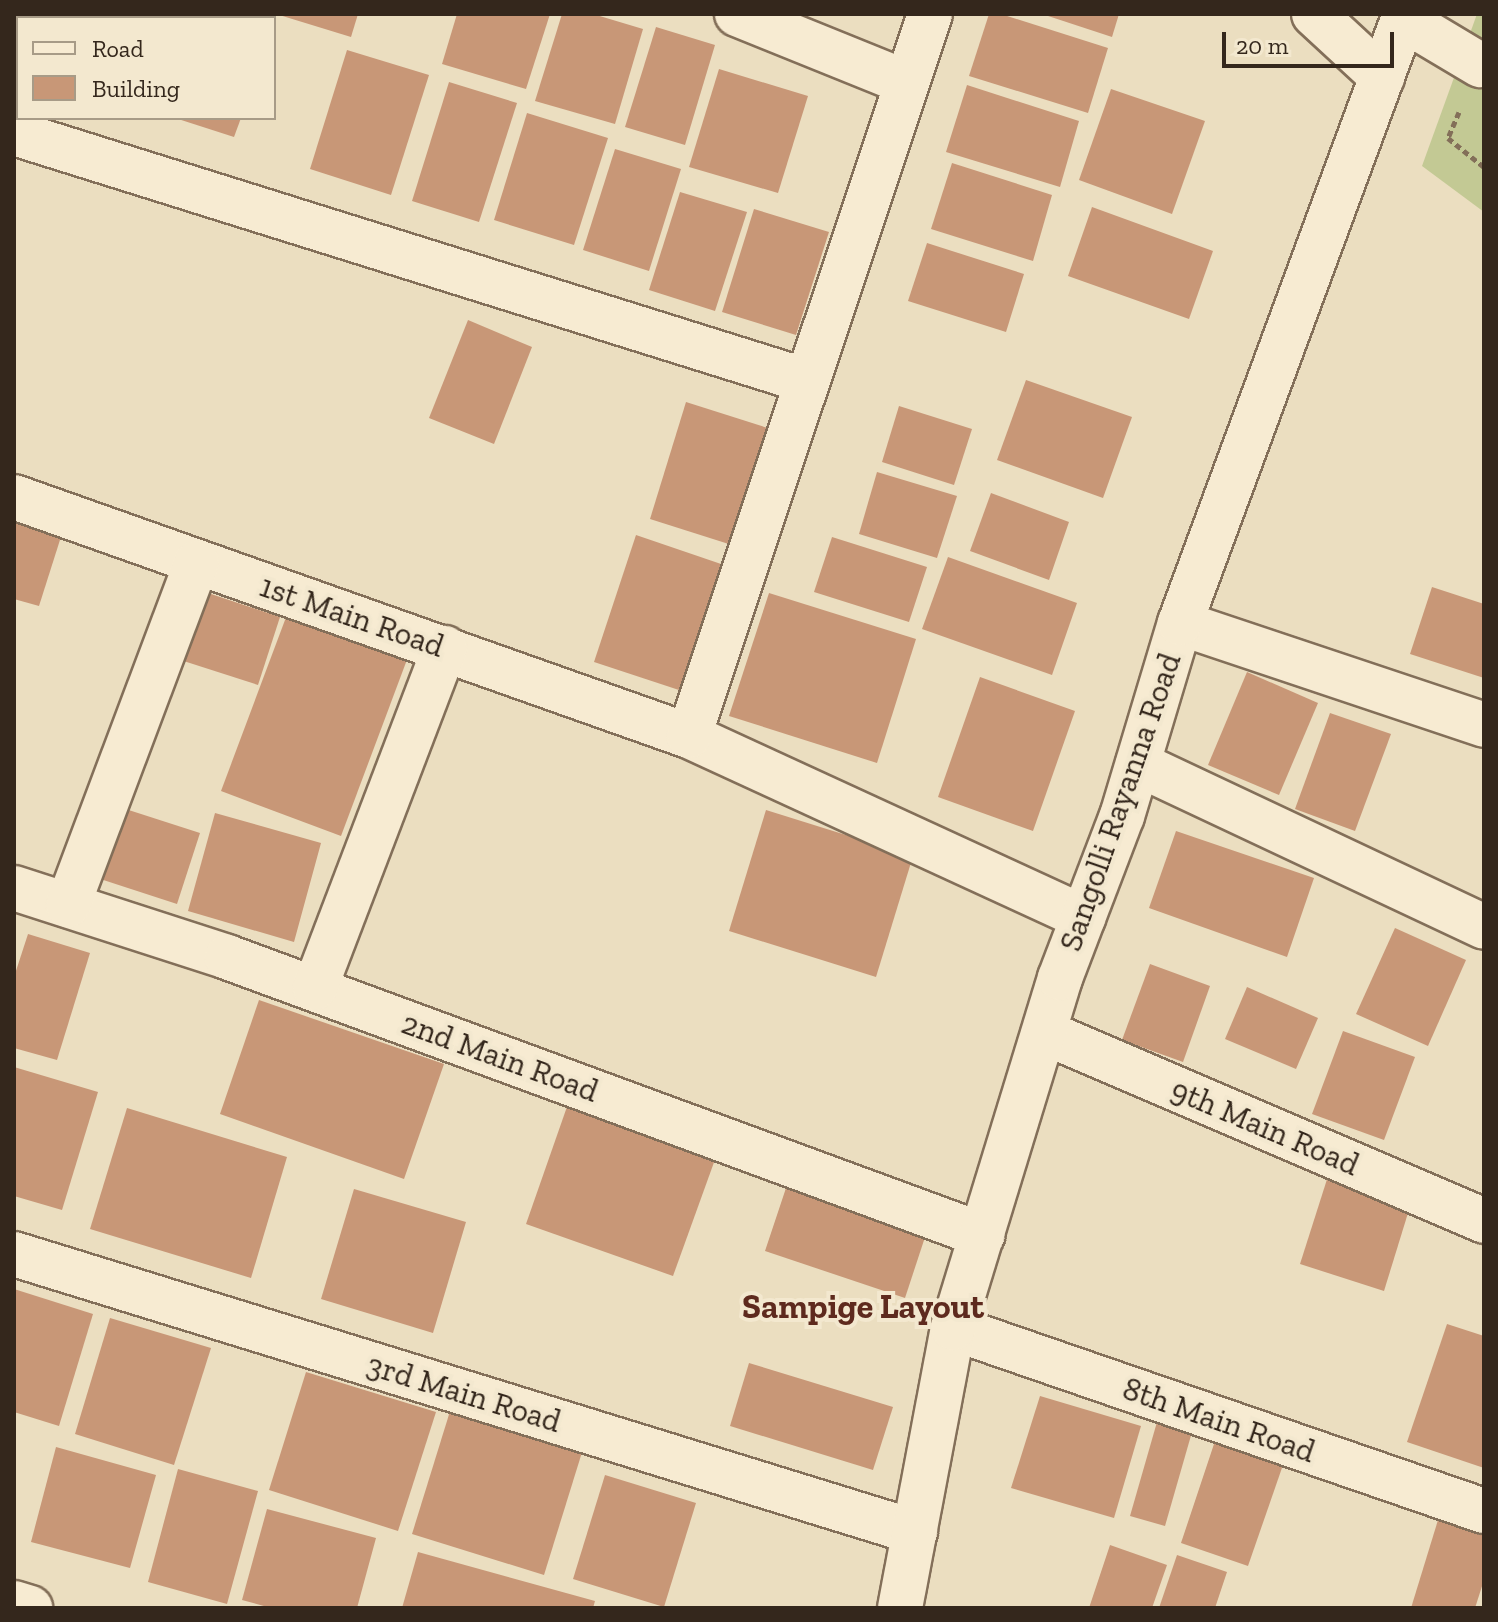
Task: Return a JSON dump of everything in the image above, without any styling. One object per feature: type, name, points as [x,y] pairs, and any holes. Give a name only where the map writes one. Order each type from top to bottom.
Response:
[{"type":"street","points":[[737,14],[905,82]]},
{"type":"street","points":[[689,736],[930,14]]},
{"type":"street","points":[[1314,14],[1382,77]]},
{"type":"street","points":[[1404,17],[1480,65]]},
{"type":"street","name":"Sangolli Rayanna Road","points":[[900,1608],[953,1328],[1046,1033],[1060,978],[1138,764],[1180,623],[1404,17]]},
{"type":"street","points":[[14,133],[807,381]]},
{"type":"street","name":"1st Main Road","points":[[14,497],[689,736],[1083,917]]},
{"type":"street","points":[[68,905],[197,562]]},
{"type":"street","points":[[1180,623],[1484,725]]},
{"type":"street","points":[[315,988],[445,648]]},
{"type":"street","points":[[1138,764],[1484,927]]},
{"type":"street","name":"2nd Main Road","points":[[14,888],[315,988],[982,1235]]},
{"type":"street","name":"9th Main Road","points":[[1046,1033],[1484,1221]]},
{"type":"street","name":"3rd Main Road","points":[[14,1254],[915,1532]]},
{"type":"street","name":"8th Main Road","points":[[953,1328],[1484,1511]]},
{"type":"street","points":[[14,1603],[30,1608]]},
{"type":"green space","points":[[1477,14],[1484,14],[1484,212],[1422,166]]},
{"type":"building","points":[[14,14],[30,14],[16,16],[15,63]]},
{"type":"building","points":[[38,14],[95,14],[94,16]]},
{"type":"building","points":[[108,14],[179,14],[178,16]]},
{"type":"building","points":[[276,14],[358,14],[351,37]]},
{"type":"building","points":[[457,14],[550,14],[526,89],[442,64]]},
{"type":"building","points":[[562,14],[593,14],[643,29],[615,124],[535,101]]},
{"type":"building","points":[[989,14],[1001,14],[1108,48],[1088,113],[969,76]]},
{"type":"building","points":[[1042,14],[1119,14],[1112,37]]},
{"type":"building","points":[[656,27],[715,45],[685,145],[625,127]]},
{"type":"building","points":[[347,50],[429,75],[391,195],[310,169]]},
{"type":"building","points":[[719,69],[808,96],[778,193],[689,167]]},
{"type":"building","points":[[449,82],[517,103],[479,222],[412,201]]},
{"type":"building","points":[[967,85],[1079,121],[1060,187],[946,152]]},
{"type":"building","points":[[1111,89],[1205,121],[1172,214],[1079,180]]},
{"type":"building","points":[[527,113],[608,138],[574,245],[494,220]]},
{"type":"building","points":[[181,120],[240,120],[234,137]]},
{"type":"building","points":[[615,149],[681,169],[649,271],[583,250]]},
{"type":"building","points":[[952,163],[1052,195],[1033,261],[931,229]]},
{"type":"building","points":[[680,192],[747,212],[715,311],[649,290]]},
{"type":"building","points":[[1092,207],[1213,251],[1189,319],[1068,276]]},
{"type":"building","points":[[754,209],[829,232],[796,335],[722,312]]},
{"type":"building","points":[[927,243],[1024,274],[1006,332],[908,301]]},
{"type":"building","points":[[468,320],[532,347],[494,444],[429,418]]},
{"type":"building","points":[[1026,380],[1132,417],[1103,498],[997,460]]},
{"type":"building","points":[[686,402],[771,429],[735,546],[650,519]]},
{"type":"building","points":[[899,406],[972,429],[954,485],[882,462]]},
{"type":"building","points":[[877,472],[957,496],[937,558],[859,534]]},
{"type":"building","points":[[991,493],[1069,522],[1049,580],[970,551]]},
{"type":"building","points":[[14,505],[66,521],[39,606],[14,599]]},
{"type":"building","points":[[636,535],[724,565],[682,691],[594,662]]},
{"type":"building","points":[[832,537],[927,567],[909,622],[814,592]]},
{"type":"building","points":[[948,557],[1077,603],[1052,675],[922,629]]},
{"type":"building","points":[[190,587],[280,617],[258,685],[168,656]]},
{"type":"building","points":[[1432,587],[1484,604],[1484,678],[1410,654]]},
{"type":"building","points":[[769,593],[916,639],[877,763],[729,716]]},
{"type":"building","points":[[291,604],[411,649],[341,836],[221,791]]},
{"type":"building","points":[[1247,672],[1318,703],[1279,795],[1208,765]]},
{"type":"building","points":[[980,677],[1075,711],[1033,831],[938,797]]},
{"type":"building","points":[[1330,713],[1391,734],[1355,831],[1295,809]]},
{"type":"building","points":[[110,804],[200,833],[177,904],[88,875]]},
{"type":"building","points":[[766,810],[913,856],[876,977],[729,931]]},
{"type":"building","points":[[215,813],[321,843],[294,942],[188,911]]},
{"type":"building","points":[[1176,831],[1314,878],[1287,957],[1149,908]]},
{"type":"building","points":[[1395,928],[1466,960],[1428,1046],[1356,1014]]},
{"type":"building","points":[[28,934],[90,953],[57,1060],[14,1048],[14,977]]},
{"type":"building","points":[[1150,964],[1210,986],[1183,1062],[1122,1040]]},
{"type":"building","points":[[1247,987],[1318,1018],[1296,1069],[1225,1039]]},
{"type":"building","points":[[259,1000],[444,1064],[404,1179],[220,1114]]},
{"type":"building","points":[[1343,1031],[1415,1057],[1384,1140],[1312,1114]]},
{"type":"building","points":[[14,1067],[98,1092],[62,1210],[14,1196]]},
{"type":"building","points":[[569,1101],[717,1154],[673,1276],[526,1224]]},
{"type":"building","points":[[127,1108],[287,1157],[251,1278],[90,1229]]},
{"type":"building","points":[[1329,1173],[1412,1200],[1384,1291],[1300,1264]]},
{"type":"building","points":[[788,1182],[928,1228],[905,1298],[765,1251]]},
{"type":"building","points":[[354,1189],[466,1222],[433,1333],[321,1299]]},
{"type":"building","points":[[14,1289],[93,1314],[59,1426],[14,1412]]},
{"type":"building","points":[[110,1318],[211,1348],[174,1465],[75,1434]]},
{"type":"building","points":[[1447,1324],[1484,1336],[1484,1468],[1407,1442]]},
{"type":"building","points":[[749,1363],[893,1407],[873,1470],[730,1426]]},
{"type":"building","points":[[306,1372],[436,1412],[398,1531],[269,1490]]},
{"type":"building","points":[[1040,1396],[1141,1426],[1114,1518],[1011,1488]]},
{"type":"building","points":[[451,1408],[583,1449],[544,1575],[412,1534]]},
{"type":"building","points":[[1157,1422],[1192,1432],[1165,1526],[1130,1516]]},
{"type":"building","points":[[1216,1438],[1284,1462],[1248,1566],[1181,1543]]},
{"type":"building","points":[[56,1447],[156,1475],[130,1568],[31,1542]]},
{"type":"building","points":[[178,1469],[258,1491],[227,1604],[148,1582]]},
{"type":"building","points":[[605,1475],[696,1503],[664,1607],[573,1579]]},
{"type":"building","points":[[1442,1507],[1484,1520],[1484,1580],[1475,1608],[1411,1608]]},
{"type":"building","points":[[267,1509],[376,1538],[357,1608],[271,1608],[242,1600]]},
{"type":"building","points":[[1110,1545],[1167,1565],[1152,1608],[1089,1608]]},
{"type":"building","points":[[418,1552],[595,1601],[593,1608],[402,1608]]},
{"type":"building","points":[[1177,1555],[1227,1572],[1215,1608],[1159,1608]]},
{"type":"district","name":"Sampige Layout","points":[[863,1307]]}]
